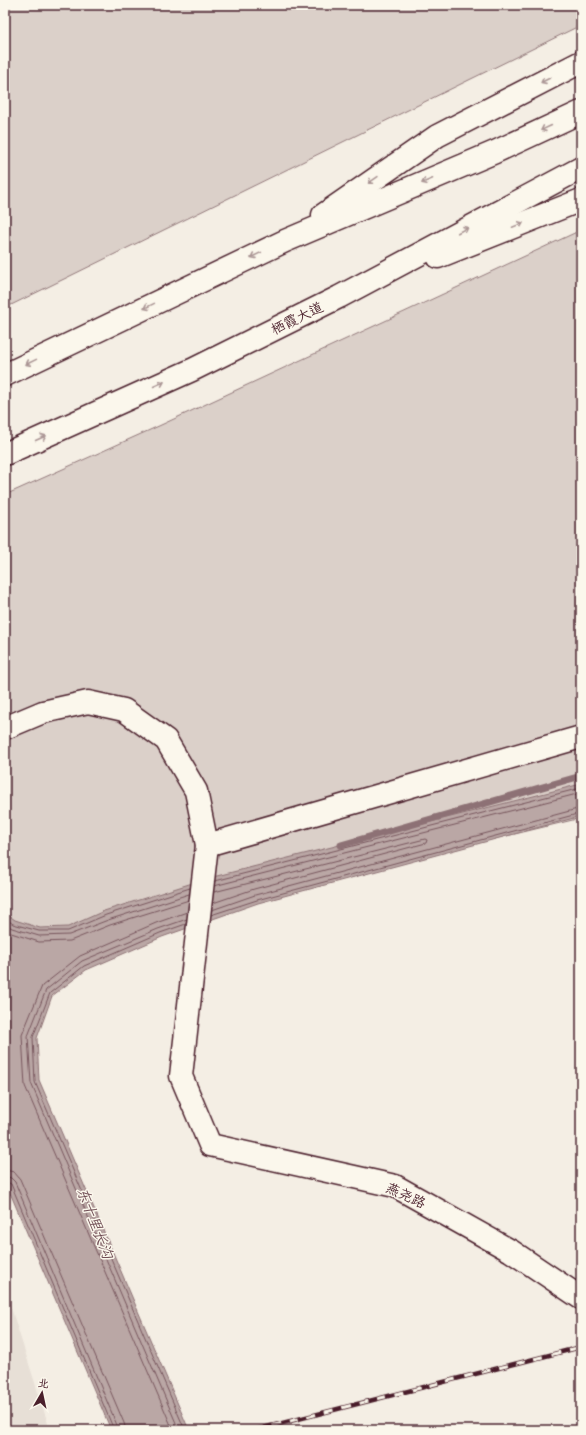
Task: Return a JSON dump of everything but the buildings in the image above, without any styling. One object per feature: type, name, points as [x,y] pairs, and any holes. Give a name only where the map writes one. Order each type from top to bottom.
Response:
[{"type":"main road","points":[[285,241],[437,136],[581,62]]},
{"type":"main road","points":[[5,375],[285,241],[495,152],[581,112]]},
{"type":"main road","name":"栖霞大道","points":[[5,454],[230,351],[339,297],[581,168]]},
{"type":"main road","points":[[339,297],[581,200]]},
{"type":"main road","points":[[5,728],[43,712],[88,702],[124,710],[166,740],[196,791],[207,845],[581,737]]},
{"type":"main road","name":"燕尧路","points":[[207,845],[181,1076],[210,1145],[395,1186],[511,1251],[581,1298]]},
{"type":"shaded area","points":[[5,5],[581,5],[581,25],[5,308]]},
{"type":"shaded area","points":[[581,230],[581,818],[5,957],[5,495],[161,425]]},
{"type":"shaded area","points":[[5,1289],[50,1430],[5,1430]]},
{"type":"water","name":"东十里长沟","points":[[581,784],[581,816],[258,903],[162,937],[86,970],[52,996],[37,1038],[39,1080],[189,1430],[111,1430],[5,1181],[5,913],[15,920],[40,928],[68,927],[104,911],[205,879]]},
{"type":"waterway","points":[[341,845],[581,776]]},
{"type":"railway","points":[[255,1430],[581,1347]]}]
